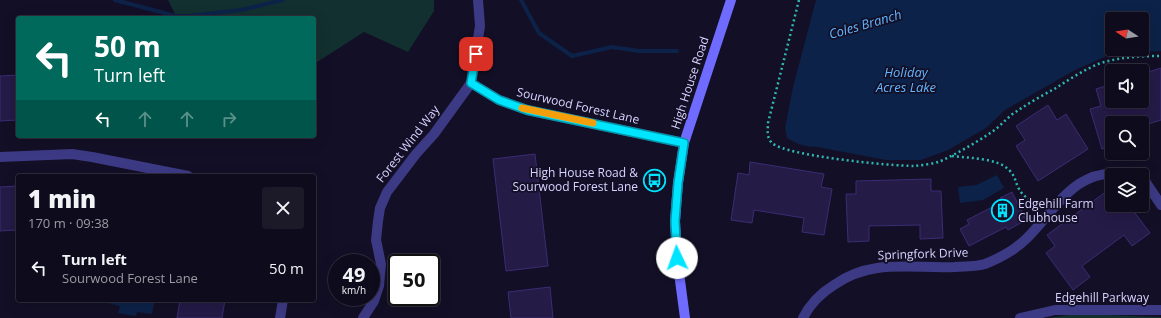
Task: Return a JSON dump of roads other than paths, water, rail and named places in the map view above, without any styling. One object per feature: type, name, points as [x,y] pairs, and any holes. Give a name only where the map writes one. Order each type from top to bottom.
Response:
[{"type":"main road","name":"High House Road","points":[[685,318],[677,258],[675,221],[678,183],[684,143],[731,0]]},
{"type":"street","points":[[471,83],[480,26],[478,0]]},
{"type":"street","name":"Sourwood Forest Lane","points":[[471,83],[499,100],[527,110],[684,143]]},
{"type":"street","name":"Forest Wind Way","points":[[363,318],[374,301],[379,286],[381,264],[376,240],[380,208],[387,192],[416,154],[434,134],[471,83]]},
{"type":"street","points":[[0,157],[72,154],[92,156],[178,174]]},
{"type":"street","name":"Springfork Drive","points":[[803,318],[806,311],[822,293],[838,281],[858,272],[889,266],[927,267],[981,265],[1008,254],[1026,240],[1064,196],[1074,187],[1086,180],[1105,175]]},
{"type":"street","points":[[1149,186],[1161,205]]},
{"type":"street","points":[[280,318],[283,302]]},
{"type":"street","name":"Edgehill Parkway","points":[[1020,318],[1055,310],[1161,310]]},
{"type":"water","name":"Holiday Acres Lake","points":[[816,0],[1161,0],[1161,51],[1149,51],[1149,12],[1105,12],[1105,56],[1107,56],[1075,70],[1005,110],[986,128],[948,150],[921,160],[886,160],[805,146],[787,138],[785,128],[793,87]]},
{"type":"water","points":[[997,175],[1004,188],[983,200],[960,203],[958,187],[976,185]]},
{"type":"water","points":[[103,302],[155,302],[152,314],[137,312],[136,316],[118,313],[120,306]]},
{"type":"waterway","name":"Coles Branch","points":[[115,0],[176,16],[241,10],[283,0]]},
{"type":"waterway","name":"Coles Branch","points":[[521,0],[539,33],[572,56],[612,47],[639,51],[677,51]]},
{"type":"place","name":"High House Road & Sourwood Forest Lane","points":[[654,180]]},
{"type":"place","name":"Edgehill Farm Clubhouse","points":[[1003,211]]}]
